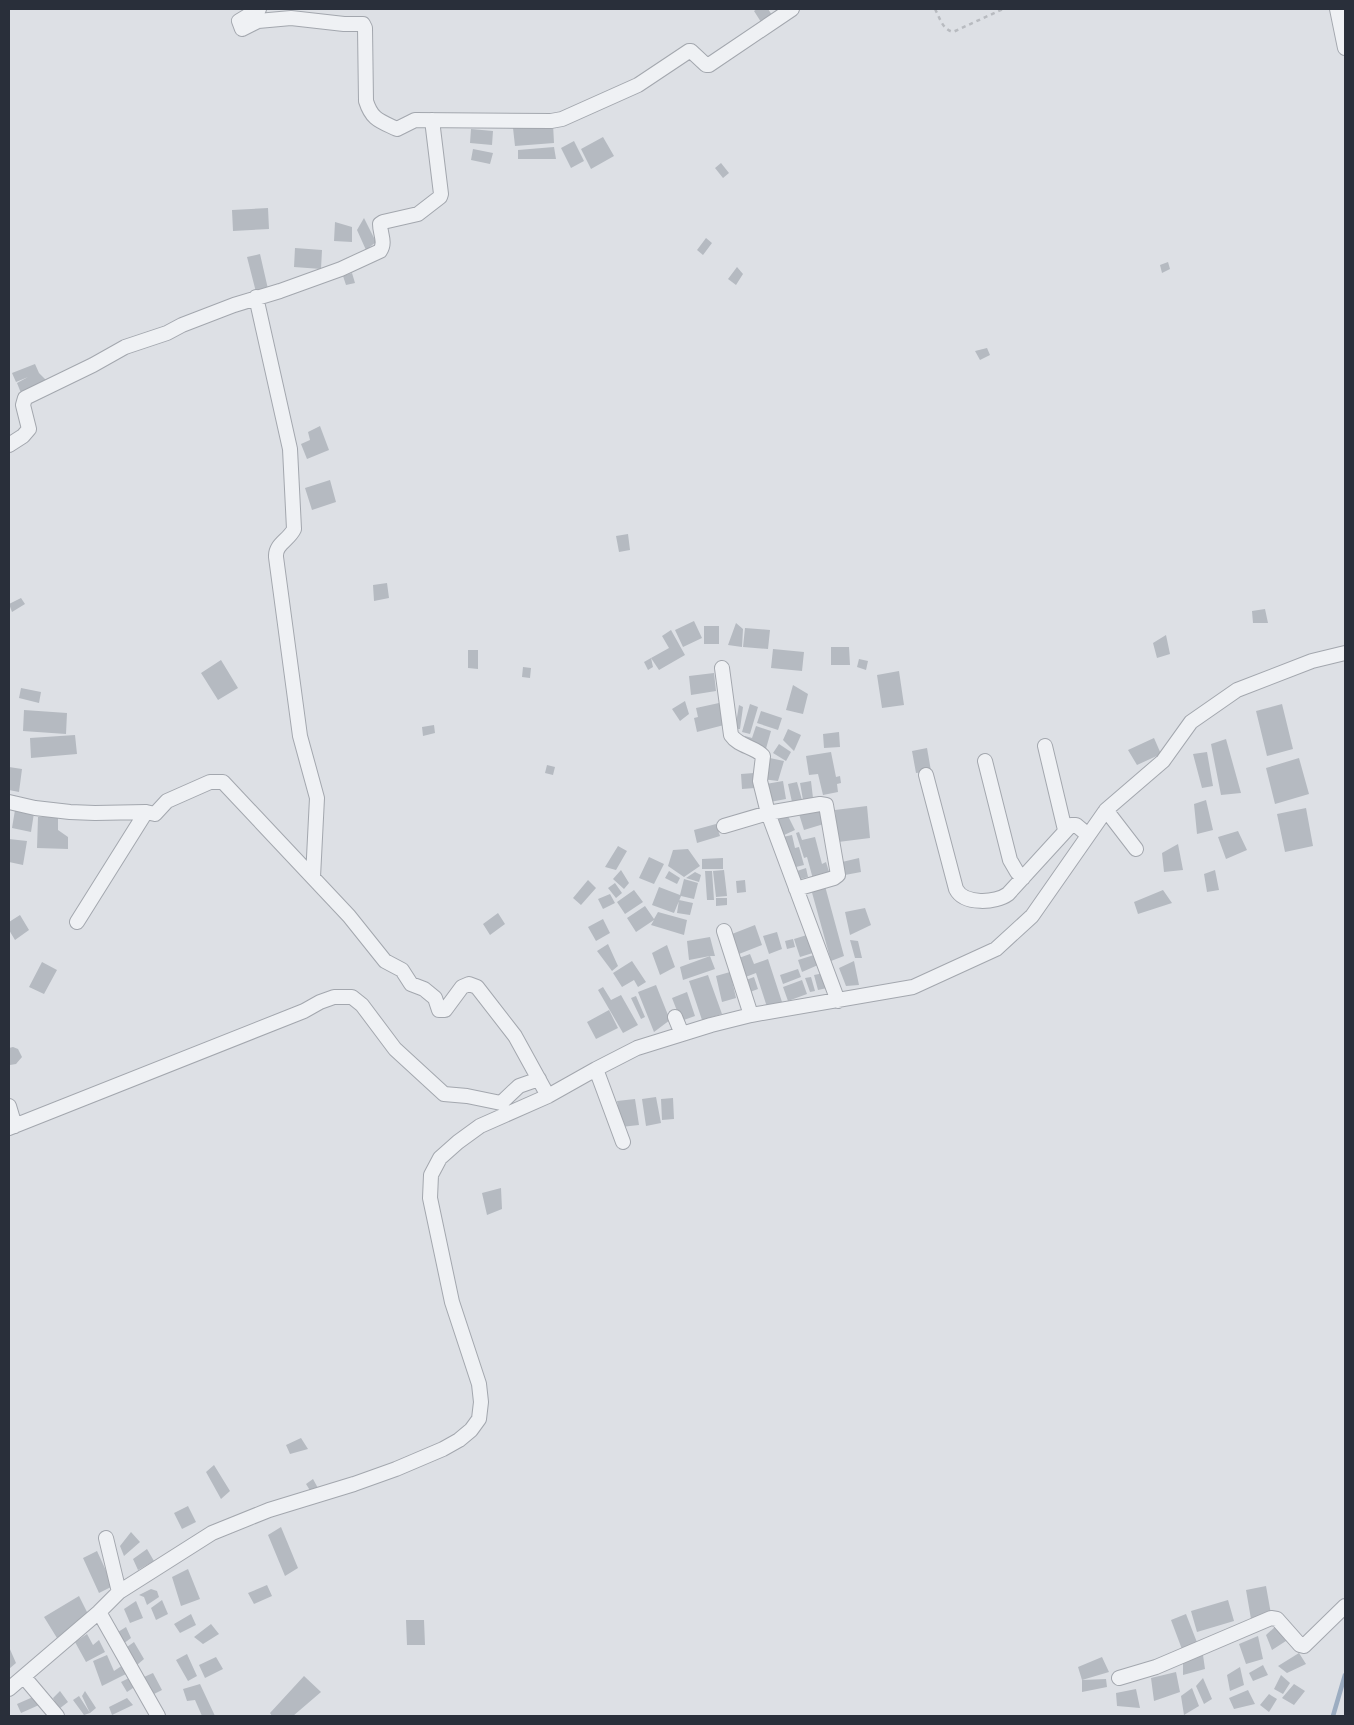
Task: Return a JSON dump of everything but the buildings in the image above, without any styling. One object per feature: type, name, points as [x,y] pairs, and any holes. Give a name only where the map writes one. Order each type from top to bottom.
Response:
[{"type":"street","points":[[259,9],[239,21],[242,29],[258,21],[291,18],[344,24],[363,24],[365,28],[366,101],[372,116],[376,120],[397,129],[412,121],[551,121],[562,119],[638,84],[688,51],[692,50],[706,65],[709,65],[792,9]]},
{"type":"street","points":[[1337,9],[1345,48]]},
{"type":"street","points":[[9,445],[23,436],[29,429],[23,405],[25,398],[94,365],[126,347],[167,333],[182,325],[256,297],[341,268],[380,250],[383,241],[380,230],[382,222],[418,214],[440,197],[442,189],[432,120]]},
{"type":"street","points":[[256,297],[291,454],[294,529],[292,534],[278,547],[276,557],[300,736],[317,798],[313,877]]},
{"type":"street","points":[[9,1689],[99,1612],[119,1592],[212,1533],[269,1510],[396,1469],[451,1444],[471,1430],[479,1419],[481,1402],[479,1384],[452,1302],[430,1198],[431,1175],[440,1158],[480,1126],[548,1096],[638,1048],[751,1015],[913,987],[996,949],[1032,916],[1106,810],[1162,761],[1191,722],[1237,690],[1312,661],[1345,653]]},
{"type":"street","points":[[722,668],[731,736],[738,743],[763,756],[760,781],[768,813],[838,1001]]},
{"type":"street","points":[[1045,746],[1065,830]]},
{"type":"street","points":[[985,761],[1010,860],[1024,878]]},
{"type":"street","points":[[926,775],[958,893],[965,898],[987,901],[995,900],[1008,894],[1071,825],[1076,825],[1088,835]]},
{"type":"street","points":[[9,802],[35,808],[70,812],[146,812],[155,814],[167,801],[210,782],[223,782],[349,916],[385,961],[402,970],[411,984],[427,991],[435,998],[439,1010],[445,1010],[462,987],[469,984],[477,986],[515,1036],[548,1096]]},
{"type":"street","points":[[724,826],[768,813],[823,804],[827,808],[838,875],[834,878],[796,889]]},
{"type":"street","points":[[1106,810],[1136,849]]},
{"type":"street","points":[[77,922],[146,812]]},
{"type":"street","points":[[724,931],[751,1015]]},
{"type":"street","points":[[9,1106],[12,1127],[304,1011],[320,1002],[334,997],[345,996],[352,997],[362,1005],[395,1049],[444,1094],[467,1096],[501,1103],[519,1086],[539,1079]]},
{"type":"street","points":[[675,1017],[682,1034]]},
{"type":"street","points":[[596,1069],[622,1142]]},
{"type":"street","points":[[106,1538],[119,1592]]},
{"type":"street","points":[[1119,1678],[1156,1667],[1271,1618],[1277,1619],[1300,1645],[1304,1646],[1345,1606]]},
{"type":"street","points":[[99,1612],[158,1716]]},
{"type":"street","points":[[24,1677],[57,1716]]},
{"type":"path","points":[[935,9],[944,27],[953,32],[1003,9]]},
{"type":"waterway","points":[[1333,1716],[1345,1675]]}]
